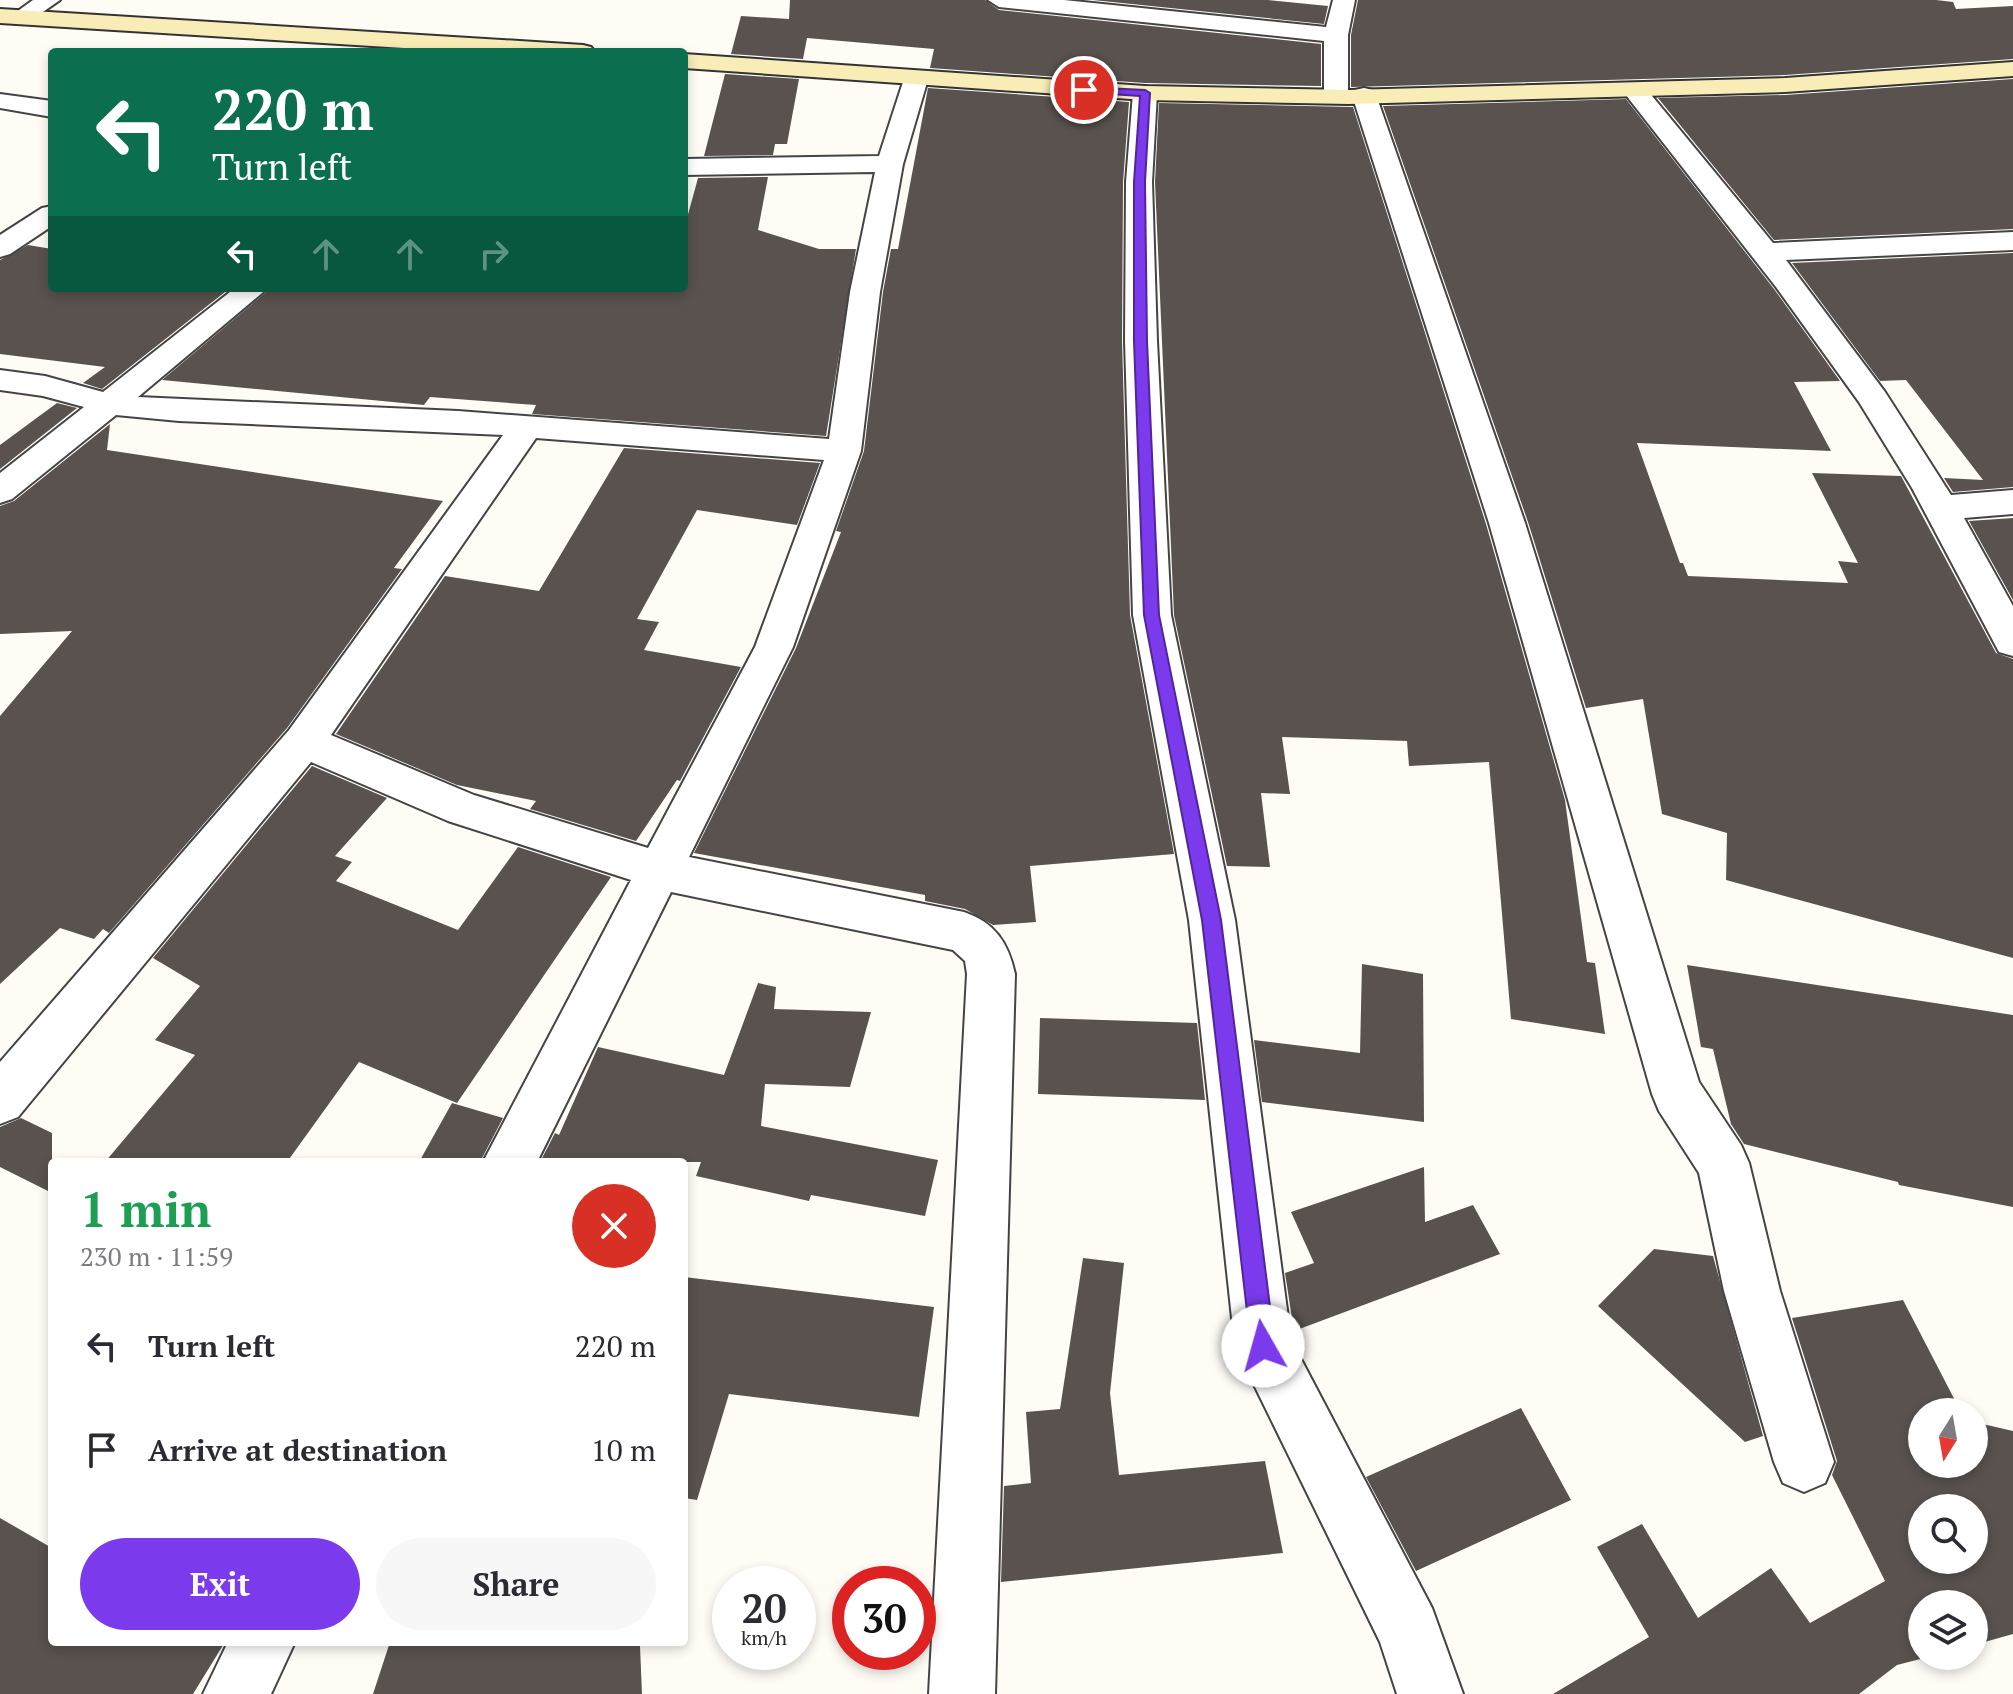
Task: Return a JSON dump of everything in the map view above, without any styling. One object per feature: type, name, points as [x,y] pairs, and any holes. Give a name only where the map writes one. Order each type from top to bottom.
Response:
[{"type":"main road","points":[[9,17],[517,48]]},
{"type":"main road","points":[[688,61],[1145,93],[1350,96],[1801,84],[2013,69]]},
{"type":"street","points":[[9,17],[49,0]]},
{"type":"street","points":[[999,0],[1336,35]]},
{"type":"street","points":[[1344,0],[1336,35],[1350,96],[1507,523],[1677,1094],[1723,1163],[1752,1291],[1804,1462]]},
{"type":"street","points":[[511,1158],[774,647],[844,451],[865,292],[890,164],[916,79]]},
{"type":"street","points":[[1634,90],[1765,252],[1873,398],[1942,508],[2013,642]]},
{"type":"street","points":[[1145,93],[1139,182],[1141,341],[1152,615],[1212,920],[1263,1346],[1409,1631],[1430,1694]]},
{"type":"street","points":[[0,101],[48,108]]},
{"type":"street","points":[[688,167],[890,164]]},
{"type":"street","points":[[0,248],[48,217]]},
{"type":"street","points":[[1765,252],[2013,241]]},
{"type":"street","points":[[0,491],[248,292]]},
{"type":"street","points":[[0,380],[45,386],[111,404],[179,411],[527,426],[844,451]]},
{"type":"street","points":[[0,1100],[304,741],[527,426]]},
{"type":"street","points":[[1942,508],[2013,502]]},
{"type":"street","points":[[304,741],[463,809],[659,870],[964,932],[979,941],[987,952],[991,974],[962,1694]]},
{"type":"street","points":[[236,1694],[261,1646]]},
{"type":"building","points":[[790,0],[985,0],[999,10],[1321,44],[1321,86],[1145,83],[930,68],[934,49],[807,38],[803,59],[731,54],[741,16],[789,19]]},
{"type":"building","points":[[1093,0],[1268,0],[1328,6],[1324,24]]},
{"type":"building","points":[[1358,0],[1936,0],[1953,2],[1956,9],[2013,6],[2013,59],[1785,75],[1351,87],[1351,35]]},
{"type":"building","points":[[725,74],[799,79],[787,144],[775,144],[773,155],[704,156]]},
{"type":"building","points":[[2013,79],[2013,229],[1774,240],[1658,98],[1785,95]]},
{"type":"building","points":[[928,88],[1129,102],[1123,182],[1122,341],[1130,615],[1174,854],[1030,866],[1036,922],[993,925],[965,909],[925,901],[925,895],[694,853],[796,648],[841,532],[836,531],[864,451],[883,292],[891,249],[898,249]]},
{"type":"building","points":[[1626,99],[1774,289],[1840,381],[1794,382],[1831,451],[1637,443],[1680,563],[1683,563],[1688,576],[1848,583],[1838,561],[1858,563],[1812,473],[1901,476],[1996,653],[2013,659],[2013,958],[1726,880],[1727,833],[1662,814],[1643,699],[1586,708],[1528,522],[1383,106]]},
{"type":"building","points":[[1159,103],[1353,107],[1486,524],[1565,800],[1587,962],[1595,963],[1605,1034],[1511,1019],[1489,762],[1409,766],[1407,741],[1282,737],[1290,794],[1261,793],[1270,867],[1227,866],[1174,615],[1155,182]]},
{"type":"building","points":[[768,177],[758,230],[819,249],[856,249],[826,436],[532,414],[536,405],[430,397],[424,405],[162,380],[266,292],[688,292],[688,214],[698,178]]},
{"type":"building","points":[[28,245],[48,248],[48,292],[225,292],[102,389],[83,383],[105,367],[0,354],[0,260]]},
{"type":"building","points":[[2013,253],[2013,487],[1953,492],[1944,478],[1983,480],[1906,380],[1880,381],[1792,263]]},
{"type":"building","points":[[57,403],[77,408],[0,469],[0,445]]},
{"type":"building","points":[[110,424],[107,450],[443,501],[394,568],[402,569],[287,728],[109,933],[103,929],[94,939],[60,928],[0,984],[0,716],[72,631],[0,634],[0,506],[14,501]]},
{"type":"building","points":[[624,448],[820,463],[797,525],[697,510],[637,619],[659,622],[644,650],[741,667],[680,781],[677,780],[636,841],[530,809],[536,801],[457,785],[336,734],[445,576],[539,591]]},
{"type":"building","points":[[2013,518],[2013,600],[1969,521]]},
{"type":"building","points":[[312,766],[387,798],[335,856],[352,862],[336,881],[458,930],[518,847],[611,877],[457,1103],[359,1062],[290,1158],[108,1158],[195,1055],[155,1040],[200,986],[153,958]]},
{"type":"building","points":[[1362,964],[1423,974],[1424,1122],[1262,1102],[1254,1040],[1360,1053]]},
{"type":"building","points":[[1687,965],[2013,1015],[2013,1207],[1899,1185],[1898,1182],[1744,1144],[1731,1124],[1713,1049],[1701,1047]]},
{"type":"building","points":[[758,983],[776,987],[774,1009],[871,1012],[850,1087],[765,1084],[761,1126],[938,1160],[925,1216],[811,1195],[809,1201],[696,1176],[701,1162],[688,1162],[688,1158],[542,1158],[555,1133],[559,1135],[598,1047],[724,1075]]},
{"type":"building","points":[[1040,1018],[1197,1023],[1205,1100],[1038,1094]]},
{"type":"building","points":[[452,1103],[503,1118],[482,1158],[421,1158]]},
{"type":"building","points":[[21,1118],[52,1133],[48,1191],[0,1167],[0,1127]]},
{"type":"building","points":[[1424,1167],[1425,1222],[1473,1205],[1500,1254],[1294,1331],[1285,1273],[1314,1263],[1291,1212]]},
{"type":"building","points":[[1654,1249],[1713,1256],[1763,1436],[1745,1442],[1598,1306]]},
{"type":"building","points":[[1083,1258],[1124,1263],[1110,1393],[1119,1475],[1265,1461],[1283,1553],[1001,1582],[1004,1486],[1031,1483],[1026,1412],[1060,1409]]},
{"type":"building","points":[[688,1277],[934,1307],[919,1417],[729,1394],[697,1500],[688,1499]]},
{"type":"building","points":[[1903,1300],[1954,1398],[1908,1398],[1908,1478],[1988,1478],[1988,1425],[2013,1431],[2013,1634],[1988,1641],[1988,1590],[1908,1590],[1908,1662],[1897,1665],[1859,1694],[1553,1694],[1649,1637],[1597,1547],[1642,1524],[1698,1618],[1771,1568],[1810,1623],[1885,1581],[1832,1475],[1837,1461],[1792,1318]]},
{"type":"building","points":[[1521,1408],[1571,1500],[1416,1571],[1366,1477]]},
{"type":"building","points":[[0,1518],[48,1546],[48,1646],[223,1646],[193,1694],[0,1694]]},
{"type":"building","points":[[389,1646],[640,1646],[642,1694],[373,1694]]},
{"type":"route","points":[[1084,90],[1145,93],[1139,182],[1141,341],[1152,615],[1212,920],[1263,1346]]}]
